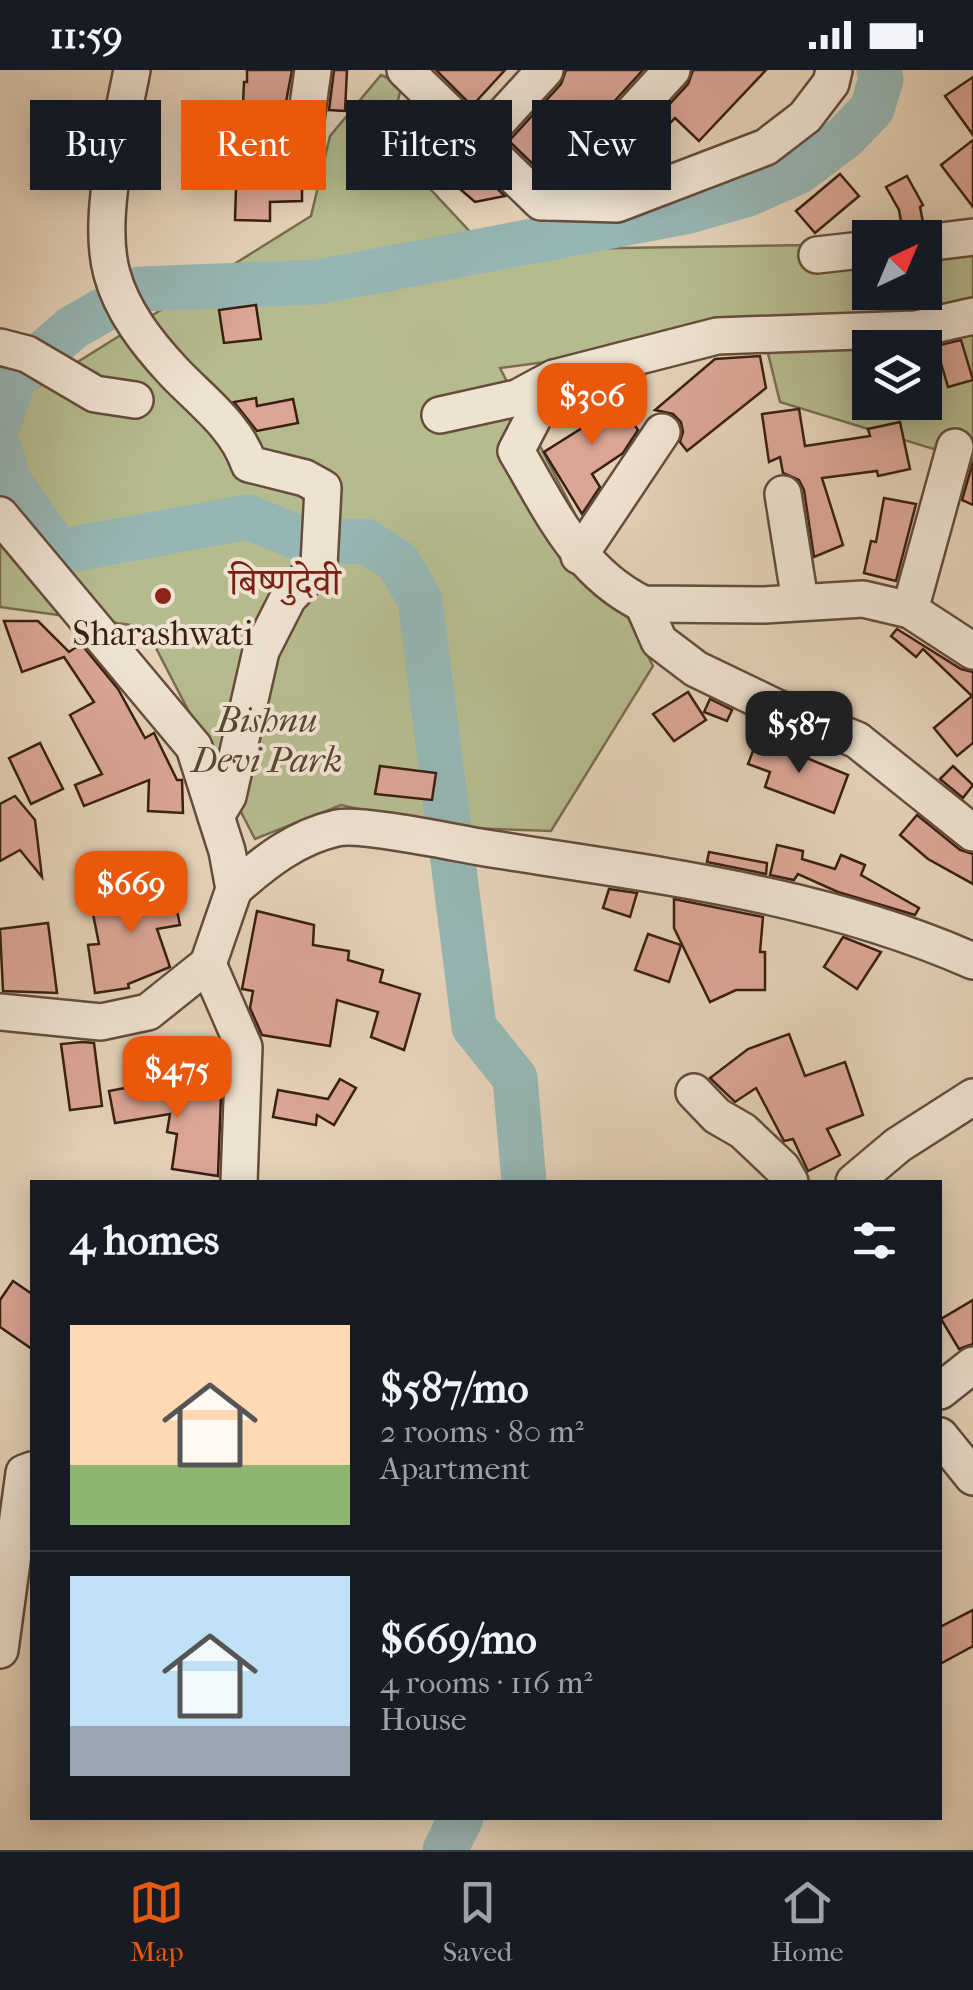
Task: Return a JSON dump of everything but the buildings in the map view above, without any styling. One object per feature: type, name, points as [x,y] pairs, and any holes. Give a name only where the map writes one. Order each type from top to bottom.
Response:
[{"type":"street","points":[[132,70],[118,137],[106,240],[118,292],[145,340],[206,407],[222,418],[242,445],[249,464],[305,478],[324,488],[319,566],[288,598],[261,651],[228,796],[216,816]]},
{"type":"street","points":[[309,100],[313,70]]},
{"type":"street","points":[[405,70],[436,100]]},
{"type":"street","points":[[512,106],[545,70]]},
{"type":"street","points":[[548,202],[672,70]]},
{"type":"street","points":[[512,174],[541,202],[617,204],[766,147],[805,117],[831,82],[834,70]]},
{"type":"street","points":[[942,241],[973,238]]},
{"type":"street","points":[[818,255],[852,252]]},
{"type":"street","points":[[440,415],[517,398],[554,378],[717,336],[916,329],[973,316]]},
{"type":"street","points":[[13,351],[94,394],[134,400]]},
{"type":"street","points":[[554,378],[516,451],[579,556],[628,596],[644,604],[764,605],[863,599],[910,610],[973,650]]},
{"type":"street","points":[[579,556],[662,432]]},
{"type":"street","points":[[910,610],[955,447]]},
{"type":"street","points":[[783,494],[800,601]]},
{"type":"street","points":[[0,515],[194,748],[228,851],[234,889],[208,964],[148,1012],[101,1022],[0,1012]]},
{"type":"street","points":[[644,604],[659,641],[696,669],[774,707],[858,740],[973,833]]},
{"type":"street","points":[[234,889],[268,859],[341,827],[768,894],[835,910],[973,961]]},
{"type":"street","points":[[208,964],[244,1047],[239,1180]]},
{"type":"street","points":[[694,1092],[716,1116],[743,1130],[782,1168],[789,1180]]},
{"type":"street","points":[[856,1180],[898,1144],[973,1097]]},
{"type":"street","points":[[942,1388],[973,1364]]},
{"type":"street","points":[[942,1439],[973,1478]]},
{"type":"street","points":[[0,1650],[24,1473],[30,1471]]},
{"type":"green space","points":[[381,75],[402,84],[398,100],[360,100]]},
{"type":"green space","name":"Bishnu Devi Park","points":[[346,117],[346,190],[431,190],[487,250],[852,244],[852,310],[942,310],[942,234],[973,219],[973,461],[780,402],[763,333],[500,368],[653,666],[551,831],[437,827],[341,805],[255,839],[145,627],[0,607],[0,446],[12,403],[311,216],[317,190],[326,190],[330,136]]},
{"type":"waterway","points":[[0,420],[14,379],[72,328],[140,289],[318,282],[685,212],[748,194],[798,172],[845,137],[872,109],[881,79],[879,70]]},
{"type":"waterway","points":[[0,450],[9,481],[58,552],[248,517],[311,543],[366,541],[398,562],[420,600],[474,1027],[515,1078],[524,1180]]},
{"type":"waterway","points":[[445,1850],[460,1820]]},
{"type":"place","name":"Sharashwati","points":[[163,596]]},
{"type":"district","name":"बिष्णुदेवी","points":[[285,582]]}]
